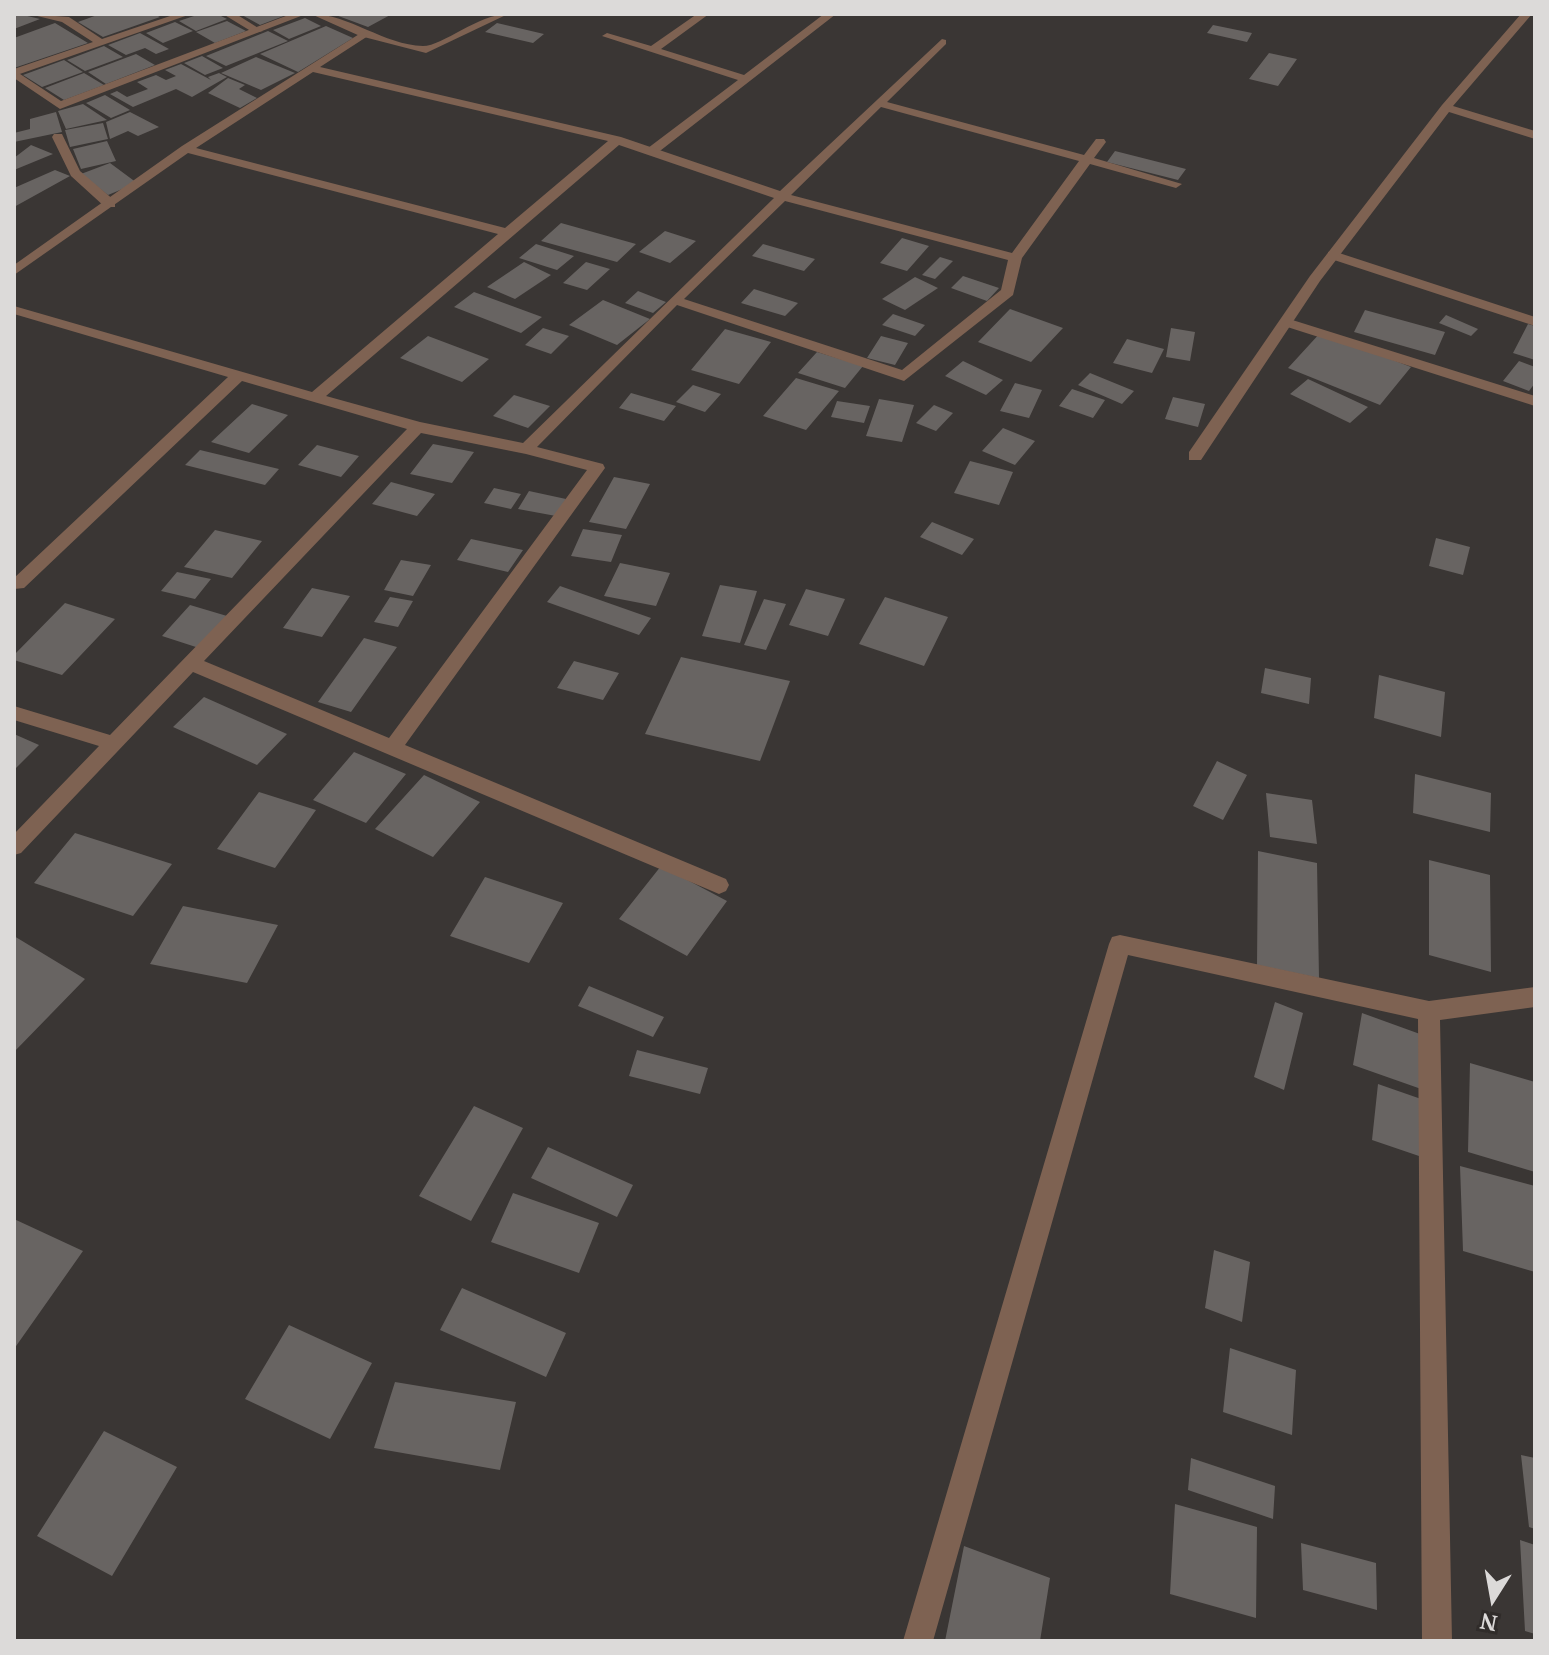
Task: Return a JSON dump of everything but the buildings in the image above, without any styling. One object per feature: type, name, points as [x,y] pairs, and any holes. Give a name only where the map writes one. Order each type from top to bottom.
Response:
[{"type":"street","points":[[34,14],[65,19],[101,43]]},
{"type":"street","points":[[14,73],[186,14]]},
{"type":"street","points":[[228,14],[258,31]]},
{"type":"street","points":[[14,73],[60,106],[301,14]]},
{"type":"street","points":[[316,14],[364,34],[426,50],[503,14]]},
{"type":"street","points":[[653,50],[704,14]]},
{"type":"street","points":[[652,151],[831,14]]},
{"type":"street","points":[[1195,456],[1333,255],[1446,107],[1527,14]]},
{"type":"street","points":[[14,271],[186,149],[364,34]]},
{"type":"street","points":[[607,36],[746,79]]},
{"type":"street","points":[[526,449],[942,42]]},
{"type":"street","points":[[309,68],[617,140],[784,197],[1015,258]]},
{"type":"street","points":[[879,103],[1086,161],[1127,168],[1176,184]]},
{"type":"street","points":[[1446,107],[1535,135]]},
{"type":"street","points":[[58,137],[75,173],[110,204]]},
{"type":"street","points":[[314,398],[617,140]]},
{"type":"street","points":[[675,300],[904,376],[1008,292],[1015,258],[1100,142]]},
{"type":"street","points":[[186,149],[508,233]]},
{"type":"street","points":[[1333,255],[1535,322]]},
{"type":"street","points":[[14,310],[418,427],[526,449],[597,468],[392,748]]},
{"type":"street","points":[[1286,322],[1535,401]]},
{"type":"street","points":[[18,584],[238,376]]},
{"type":"street","points":[[14,847],[418,427]]},
{"type":"street","points":[[192,664],[719,885]]},
{"type":"street","points":[[14,713],[116,744]]},
{"type":"street","points":[[918,1641],[1120,944],[1429,1011],[1535,997]]},
{"type":"street","points":[[1429,1011],[1437,1641]]}]
